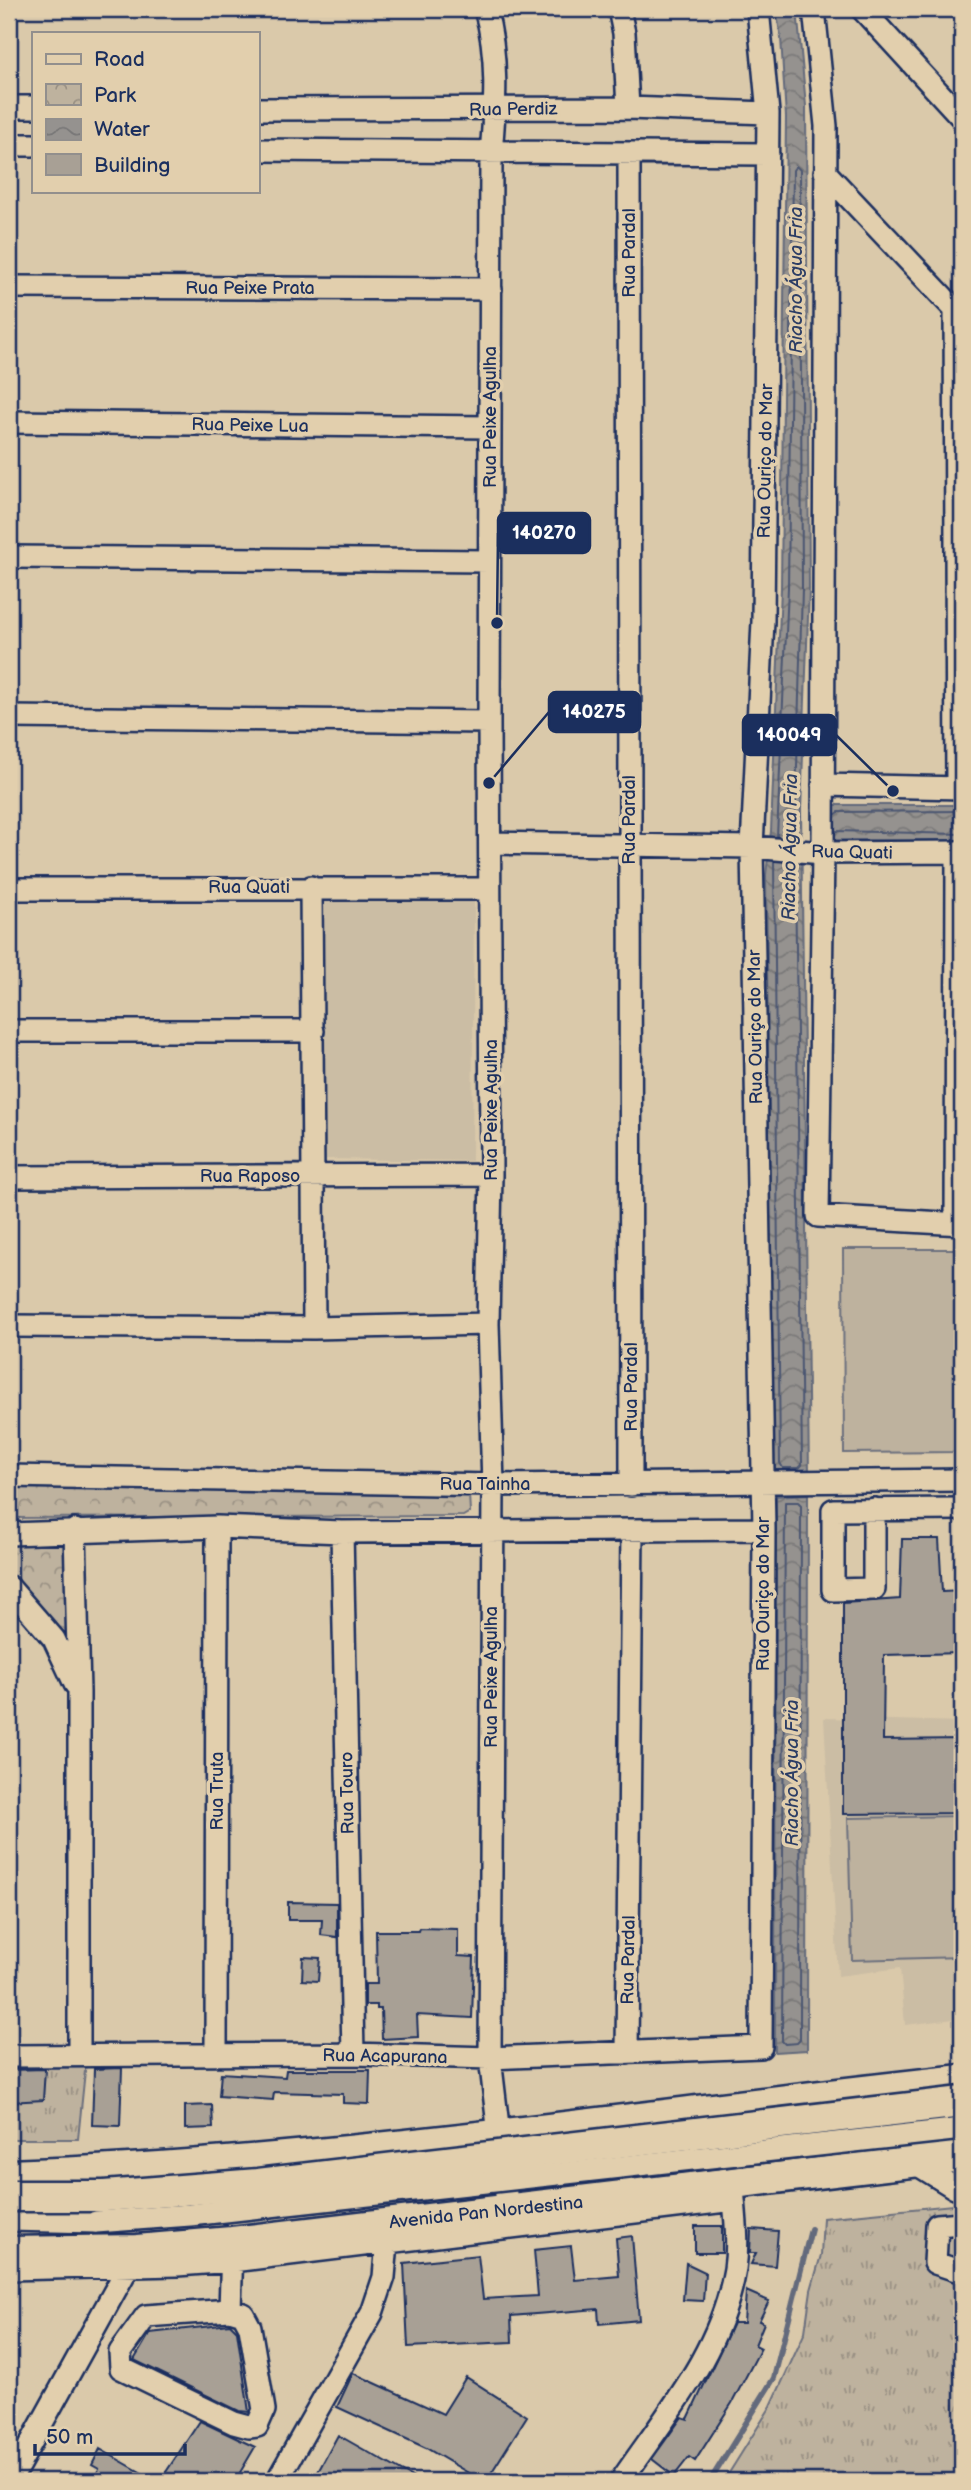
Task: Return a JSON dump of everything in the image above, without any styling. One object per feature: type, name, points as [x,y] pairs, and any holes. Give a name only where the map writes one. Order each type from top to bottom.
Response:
[{"type":"highway","points":[[10,2197],[141,2169],[356,2152],[962,2080]]},
{"type":"highway","points":[[10,2197],[104,2196],[258,2184],[962,2102]]},
{"type":"highway","points":[[612,2122],[596,2146],[595,2161],[599,2175],[622,2198]]},
{"type":"highway","name":"Avenida Pan Nordestina","points":[[9,2252],[133,2258],[232,2251],[388,2232],[508,2211],[622,2198],[733,2191],[962,2157]]},
{"type":"street","name":"Rua Peixe Agulha","points":[[485,9],[492,50],[494,110],[491,154],[489,562],[491,1175],[488,1324],[493,1485],[490,2058],[508,2211]]},
{"type":"street","points":[[619,9],[624,33],[628,108]]},
{"type":"street","name":"Rua Ouriço do Mar","points":[[758,9],[768,113],[758,847],[767,1483],[764,1529],[761,2047]]},
{"type":"street","points":[[814,9],[826,126],[818,1216],[959,1224],[960,852]]},
{"type":"street","points":[[862,9],[962,118]]},
{"type":"street","points":[[9,107],[32,107]]},
{"type":"street","name":"Rua Perdiz","points":[[259,108],[628,108],[768,113]]},
{"type":"street","points":[[9,145],[32,145]]},
{"type":"street","points":[[259,149],[491,154],[768,154]]},
{"type":"street","name":"Rua Pardal","points":[[629,155],[631,1485]]},
{"type":"street","points":[[822,794],[960,788],[959,313],[825,172]]},
{"type":"street","name":"Rua Peixe Prata","points":[[9,287],[491,289]]},
{"type":"street","name":"Rua Peixe Lua","points":[[9,422],[491,427]]},
{"type":"street","points":[[9,557],[489,562]]},
{"type":"street","points":[[9,717],[489,722]]},
{"type":"street","name":"Rua Quati","points":[[491,843],[960,852]]},
{"type":"street","points":[[311,887],[314,1328]]},
{"type":"street","name":"Rua Quati","points":[[9,889],[489,889]]},
{"type":"street","points":[[9,1031],[313,1031]]},
{"type":"street","name":"Rua Raposo","points":[[9,1177],[491,1175]]},
{"type":"street","points":[[9,1325],[314,1328],[488,1324]]},
{"type":"street","name":"Rua Tainha","points":[[9,1476],[493,1485],[962,1480]]},
{"type":"street","points":[[874,1509],[962,1509]]},
{"type":"street","points":[[9,1534],[217,1527],[342,1532],[764,1529]]},
{"type":"street","name":"Rua Truta","points":[[216,2054],[217,1527]]},
{"type":"street","points":[[75,1530],[79,1692],[79,2055]]},
{"type":"street","name":"Rua Pardal","points":[[626,2053],[632,1530]]},
{"type":"street","name":"Rua Touro","points":[[342,1532],[353,2054]]},
{"type":"street","points":[[9,1587],[54,1639],[79,1692]]},
{"type":"street","name":"Rua Acapurana","points":[[9,2056],[353,2054],[490,2058],[761,2047]]},
{"type":"street","points":[[10,2197],[96,2222],[217,2212],[962,2129]]},
{"type":"street","points":[[915,2163],[955,2188],[962,2187]]},
{"type":"street","points":[[277,2481],[372,2313],[384,2277],[388,2232],[733,2191],[736,2267],[718,2330],[701,2364],[621,2481]]},
{"type":"street","points":[[962,2223],[937,2225],[935,2263],[962,2272]]},
{"type":"street","points":[[230,2310],[232,2251]]},
{"type":"street","points":[[9,2269],[133,2258]]},
{"type":"street","points":[[10,2481],[133,2258]]},
{"type":"street","points":[[230,2310],[243,2314],[250,2327],[264,2410],[257,2426],[234,2423],[121,2368],[120,2352],[146,2316],[230,2310]]},
{"type":"shaded area","points":[[325,900],[474,901],[472,1161],[323,1159]]},
{"type":"shaded area","points":[[824,1718],[962,1722],[962,2018],[905,2025],[900,1968],[838,1976]]},
{"type":"green space","points":[[843,1249],[962,1249],[962,1452],[844,1453]]},
{"type":"green space","points":[[9,1477],[469,1494],[470,1512],[463,1516],[9,1518]]},
{"type":"green space","points":[[66,1535],[66,1647],[9,1579],[9,1539]]},
{"type":"green space","points":[[962,1816],[962,1957],[852,1960],[848,1818]]},
{"type":"green space","points":[[9,2058],[86,2061],[78,2139],[9,2139]]},
{"type":"green space","points":[[962,2204],[962,2481],[724,2481],[771,2406],[805,2332],[811,2290],[821,2255],[823,2218]]},
{"type":"water","points":[[776,9],[797,9],[806,106],[809,589],[801,810],[809,1475],[773,1475],[766,875],[771,831],[781,588],[786,117],[781,38]]},
{"type":"water","points":[[829,805],[962,805],[962,841],[828,840]]},
{"type":"water","points":[[808,1494],[807,2050],[775,2052],[776,1496]]},
{"type":"building","points":[[902,1539],[939,1539],[942,1592],[962,1591],[962,1653],[884,1655],[883,1740],[962,1739],[962,1813],[843,1814],[843,1603],[900,1599]]},
{"type":"building","points":[[288,1902],[337,1903],[337,1937],[321,1935],[322,1920],[288,1920]]},
{"type":"building","points":[[419,1928],[458,1929],[458,1956],[474,1957],[472,2018],[417,2015],[418,2037],[382,2039],[381,2009],[377,2009],[377,2005],[365,2005],[365,1984],[377,1984],[376,1931],[418,1931]]},
{"type":"building","points":[[303,1957],[320,1958],[318,1981],[302,1980]]},
{"type":"building","points":[[122,2068],[120,2126],[92,2125],[94,2069]]},
{"type":"building","points":[[45,2069],[43,2100],[9,2102],[9,2070]]},
{"type":"building","points":[[286,2070],[370,2070],[369,2104],[343,2103],[343,2094],[274,2092],[273,2100],[219,2096],[221,2073],[285,2077]]},
{"type":"building","points":[[212,2105],[213,2128],[185,2129],[185,2106]]},
{"type":"building","points":[[695,2226],[722,2226],[722,2253],[695,2253]]},
{"type":"building","points":[[751,2229],[778,2231],[775,2266],[751,2264],[756,2253],[750,2253]]},
{"type":"building","points":[[632,2236],[639,2320],[599,2324],[598,2309],[511,2316],[512,2342],[408,2347],[404,2263],[478,2255],[483,2299],[538,2296],[534,2250],[571,2246],[575,2280],[619,2276],[616,2238]]},
{"type":"building","points":[[686,2263],[705,2272],[703,2301],[683,2300]]},
{"type":"building","points":[[746,2291],[769,2301],[759,2321],[764,2323],[755,2345],[761,2348],[732,2403],[695,2461],[689,2457],[674,2476],[652,2459],[682,2417],[688,2419],[733,2323],[744,2323]]},
{"type":"building","points":[[230,2324],[237,2331],[249,2412],[239,2411],[134,2360],[150,2333]]},
{"type":"building","points":[[353,2373],[443,2414],[466,2377],[527,2416],[486,2481],[482,2481],[426,2448],[337,2407]]},
{"type":"building","points":[[200,2421],[255,2447],[235,2481],[160,2481]]},
{"type":"building","points":[[338,2435],[419,2481],[313,2481]]},
{"type":"building","points":[[100,2449],[156,2481],[92,2481],[99,2469],[92,2465]]},
{"type":"waterway","name":"Riacho Água Fria","points":[[710,2481],[774,2378],[811,2229]]},
{"type":"place","name":"140270","points":[[497,623]]},
{"type":"place","name":"140275","points":[[489,783]]},
{"type":"place","name":"140049","points":[[893,791]]}]
